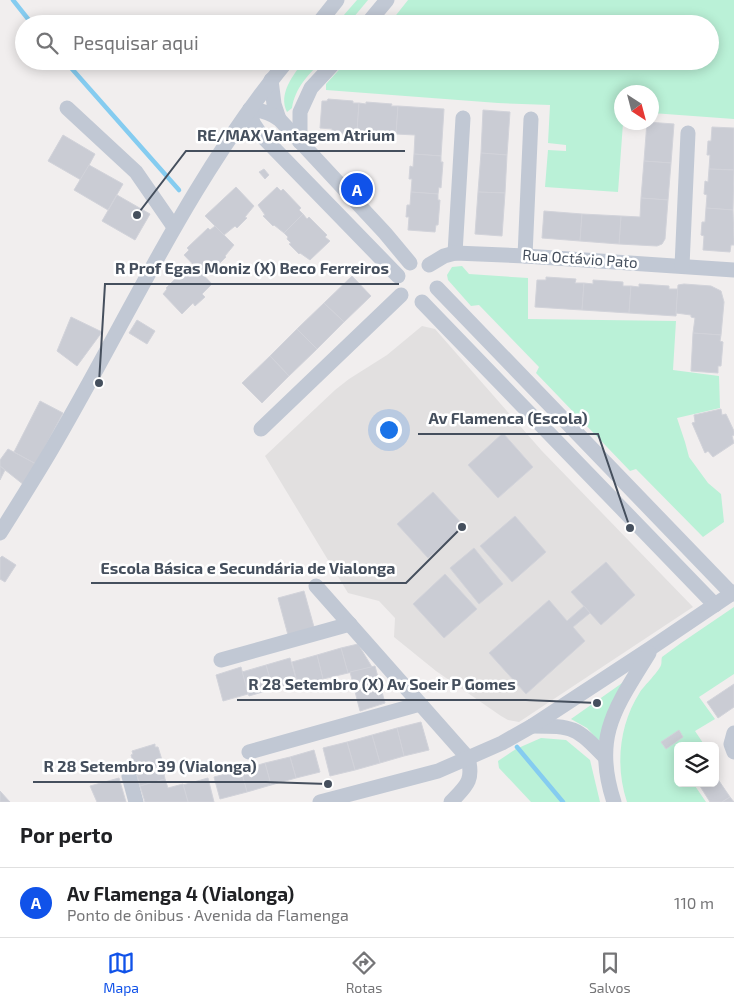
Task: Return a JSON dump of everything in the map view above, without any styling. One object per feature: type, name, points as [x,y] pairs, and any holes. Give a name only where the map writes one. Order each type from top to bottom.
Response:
[{"type":"street","points":[[325,15],[337,0]]},
{"type":"street","points":[[374,15],[386,0]]},
{"type":"street","points":[[0,533],[50,452],[174,227],[229,139],[279,70]]},
{"type":"street","points":[[300,142],[300,112],[311,88],[328,70]]},
{"type":"street","points":[[271,80],[278,119]]},
{"type":"street","points":[[67,108],[136,172],[174,227]]},
{"type":"street","points":[[250,110],[270,112],[278,119],[385,232],[410,263]]},
{"type":"street","points":[[250,110],[253,123],[261,135],[398,276]]},
{"type":"street","points":[[455,253],[463,118]]},
{"type":"street","points":[[525,256],[531,119]]},
{"type":"street","points":[[682,266],[688,133]]},
{"type":"street","points":[[229,139],[242,134],[261,135]]},
{"type":"street","name":"Rua Octávio Pato","points":[[429,265],[444,256],[455,253],[734,270]]},
{"type":"street","points":[[423,262],[429,265],[436,275],[437,288],[431,297],[422,302],[407,300],[401,295],[397,283],[400,270],[410,263],[423,262]]},
{"type":"street","points":[[320,802],[438,771],[502,743],[532,726],[733,593],[437,288]]},
{"type":"street","points":[[260,429],[401,295]]},
{"type":"street","points":[[422,302],[715,605]]},
{"type":"street","points":[[316,586],[468,758],[471,776],[467,785],[451,802]]},
{"type":"street","points":[[221,660],[350,624]]},
{"type":"street","points":[[614,802],[606,776],[607,731],[614,712],[651,648]]},
{"type":"street","points":[[249,752],[420,704]]},
{"type":"street","points":[[532,726],[562,726],[574,730],[587,738],[605,757]]},
{"type":"street","points":[[734,733],[731,744],[734,752]]},
{"type":"street","points":[[129,776],[136,802]]},
{"type":"shaded area","points":[[422,326],[435,329],[542,451],[693,607],[519,722],[508,720],[501,716],[436,671],[394,637],[395,618],[379,601],[348,593],[265,456],[335,390],[387,355]]},
{"type":"green space","points":[[357,0],[368,0],[356,15],[344,15]]},
{"type":"green space","points":[[408,0],[734,0],[734,119],[659,114],[659,85],[614,85],[614,130],[622,130],[618,192],[545,187],[548,150],[566,151],[566,145],[548,143],[550,105],[326,90],[326,84],[339,70],[719,70],[719,15],[396,15]]},
{"type":"green space","points":[[298,70],[313,70],[303,82],[296,94],[292,108],[287,112],[284,98],[291,79]]},
{"type":"green space","points":[[462,266],[469,274],[528,278],[528,319],[676,321],[673,370],[719,376],[720,408],[677,418],[689,457],[708,483],[721,494],[724,522],[703,537],[636,469],[630,471],[536,373],[539,367],[479,305],[471,306],[448,280],[447,275],[452,267]]},
{"type":"green space","points":[[734,607],[734,674],[699,697],[715,719],[695,731],[702,742],[674,742],[674,787],[696,787],[706,802],[627,802],[623,788],[620,760],[623,732],[627,718],[640,692],[660,667],[662,657]]},
{"type":"green space","points":[[625,681],[599,741],[587,728],[571,719]]},
{"type":"green space","points":[[541,738],[566,740],[590,760],[600,802],[531,802],[499,768],[498,761],[516,749]]},
{"type":"building","points":[[328,99],[359,103],[357,131],[345,130],[345,134],[332,133],[332,129],[320,128],[322,101],[327,101]]},
{"type":"building","points":[[366,102],[398,106],[396,134],[383,133],[383,137],[371,136],[371,132],[357,131],[359,103],[366,104]]},
{"type":"building","points":[[398,106],[444,109],[441,156],[414,154],[415,135],[396,134]]},
{"type":"building","points":[[483,110],[510,112],[507,155],[481,153]]},
{"type":"building","points":[[659,123],[674,124],[671,163],[644,161],[646,130],[659,130]]},
{"type":"building","points":[[712,127],[734,128],[734,170],[709,169],[708,141],[711,141]]},
{"type":"building","points":[[63,135],[95,154],[81,180],[48,161]]},
{"type":"building","points":[[481,153],[507,155],[505,193],[478,192]]},
{"type":"building","points":[[414,154],[441,156],[441,162],[443,162],[441,188],[439,187],[438,194],[411,192],[410,166],[413,167]]},
{"type":"building","points":[[644,161],[671,163],[668,200],[641,198]]},
{"type":"building","points":[[89,165],[123,184],[108,210],[74,190]]},
{"type":"building","points":[[264,169],[269,175],[265,179],[259,172]]},
{"type":"building","points":[[709,169],[734,170],[733,210],[706,208],[705,181],[708,182]]},
{"type":"building","points":[[236,187],[254,206],[245,217],[247,218],[237,228],[235,226],[224,235],[205,216]]},
{"type":"building","points":[[277,187],[281,191],[283,189],[301,208],[299,210],[303,214],[284,233],[263,216],[265,215],[258,205]]},
{"type":"building","points":[[411,192],[438,194],[438,200],[440,200],[438,225],[436,225],[435,232],[408,230],[409,217],[406,217],[407,205],[410,205]]},
{"type":"building","points":[[478,192],[505,193],[502,236],[475,234]]},
{"type":"building","points":[[117,195],[150,214],[135,240],[102,221]]},
{"type":"building","points":[[641,198],[668,200],[665,239],[662,244],[657,246],[619,244],[621,216],[640,217]]},
{"type":"building","points":[[706,208],[733,210],[734,245],[731,245],[730,252],[703,250],[704,236],[701,235],[702,222],[705,222]]},
{"type":"building","points":[[544,211],[582,214],[580,241],[542,238]]},
{"type":"building","points":[[303,214],[307,219],[309,217],[327,235],[325,237],[330,241],[310,260],[299,254],[289,244],[291,243],[284,233]]},
{"type":"building","points":[[582,214],[621,216],[619,244],[580,241]]},
{"type":"building","points":[[215,226],[234,245],[216,267],[214,265],[203,275],[184,255],[189,250],[187,248],[208,228],[210,230]]},
{"type":"building","points":[[194,265],[212,284],[202,294],[205,297],[195,306],[193,303],[182,314],[163,294],[166,288],[187,267],[189,269]]},
{"type":"building","points":[[352,276],[371,296],[344,322],[324,303]]},
{"type":"building","points":[[546,277],[576,279],[575,283],[584,283],[582,310],[535,307],[537,280],[546,280]]},
{"type":"building","points":[[593,280],[623,282],[623,286],[631,286],[629,313],[582,310],[584,283],[593,284]]},
{"type":"building","points":[[639,284],[669,286],[669,289],[678,289],[676,316],[629,313],[631,286],[639,287]]},
{"type":"building","points":[[678,285],[711,286],[721,291],[724,302],[721,335],[693,333],[695,318],[691,317],[691,315],[676,313]]},
{"type":"building","points":[[324,303],[344,322],[317,349],[297,329]]},
{"type":"building","points":[[71,317],[102,332],[77,366],[57,351]]},
{"type":"building","points":[[137,320],[155,331],[147,344],[129,333]]},
{"type":"building","points":[[297,329],[317,349],[289,376],[270,356]]},
{"type":"building","points":[[693,333],[721,335],[720,341],[723,342],[721,366],[718,366],[718,373],[691,371]]},
{"type":"building","points":[[270,356],[289,376],[262,403],[242,383]]},
{"type":"building","points":[[40,401],[63,413],[36,464],[14,452]]},
{"type":"building","points":[[721,409],[722,415],[726,414],[734,431],[732,436],[734,443],[713,457],[708,451],[705,453],[692,423],[695,422],[694,415]]},
{"type":"building","points":[[503,433],[533,467],[498,498],[468,465]]},
{"type":"building","points":[[8,449],[36,464],[24,485],[0,466],[0,460]]},
{"type":"building","points":[[0,466],[5,470],[0,480]]},
{"type":"building","points":[[433,492],[464,526],[428,558],[397,524]]},
{"type":"building","points":[[515,516],[546,552],[512,582],[480,546]]},
{"type":"building","points":[[474,548],[503,584],[479,604],[450,568]]},
{"type":"building","points":[[2,556],[16,565],[5,582],[0,579],[0,558]]},
{"type":"building","points":[[606,562],[635,595],[601,625],[571,592]]},
{"type":"building","points":[[445,574],[477,609],[444,638],[413,604]]},
{"type":"building","points":[[304,591],[314,627],[288,635],[278,598]]},
{"type":"building","points":[[549,600],[567,621],[584,606],[590,613],[573,627],[585,641],[526,694],[489,653]]},
{"type":"building","points":[[358,644],[372,667],[348,673],[341,648]]},
{"type":"building","points":[[341,648],[348,673],[323,679],[317,655]]},
{"type":"building","points":[[317,655],[323,679],[298,686],[292,662]]},
{"type":"building","points":[[290,658],[297,682],[273,689],[266,665]]},
{"type":"building","points":[[266,665],[273,689],[249,696],[242,672]]},
{"type":"building","points":[[375,666],[385,703],[360,711],[350,672]]},
{"type":"building","points":[[241,667],[248,694],[223,701],[216,675]]},
{"type":"building","points":[[734,684],[734,707],[718,718],[707,702]]},
{"type":"building","points":[[421,722],[429,750],[404,756],[397,728]]},
{"type":"building","points":[[397,728],[404,756],[380,763],[372,735]]},
{"type":"building","points":[[679,730],[683,737],[666,749],[661,742]]},
{"type":"building","points":[[372,735],[380,763],[355,770],[347,742]]},
{"type":"building","points":[[347,742],[355,770],[330,776],[323,748]]},
{"type":"building","points":[[155,744],[155,747],[158,747],[166,773],[164,774],[165,779],[140,786],[131,755],[133,754],[132,751]]},
{"type":"building","points":[[314,750],[320,772],[296,778],[290,757]]},
{"type":"building","points":[[290,757],[296,778],[271,785],[265,763]]},
{"type":"building","points":[[265,763],[271,785],[247,792],[241,770]]},
{"type":"building","points":[[241,770],[247,792],[220,799],[214,777]]},
{"type":"building","points":[[119,778],[126,802],[97,802],[90,786]]},
{"type":"building","points":[[208,778],[214,802],[188,802],[183,785]]},
{"type":"building","points":[[165,779],[168,788],[183,784],[188,802],[145,802],[140,786]]},
{"type":"building","points":[[719,781],[730,797],[722,802],[710,802],[701,787],[719,787]]},
{"type":"building","points":[[0,791],[10,802],[0,802]]},
{"type":"building","points":[[730,797],[734,802],[722,802]]},
{"type":"waterway","points":[[13,0],[25,15]]},
{"type":"waterway","points":[[73,70],[179,190]]},
{"type":"waterway","points":[[517,747],[563,802]]},
{"type":"place","name":"Av Flamenga 4 (Vialonga)","points":[[357,189]]},
{"type":"place","name":"RE/MAX Vantagem Atrium","points":[[137,215]]},
{"type":"place","name":"R Prof Egas Moniz (X) Beco Ferreiros","points":[[99,383]]},
{"type":"place","name":"Escola Básica e Secundária de Vialonga","points":[[462,527]]},
{"type":"place","name":"Av Flamenca (Escola)","points":[[630,528]]},
{"type":"place","name":"R 28 Setembro (X) Av Soeir P Gomes","points":[[597,703]]},
{"type":"place","name":"R 28 Setembro 39 (Vialonga)","points":[[328,784]]}]
